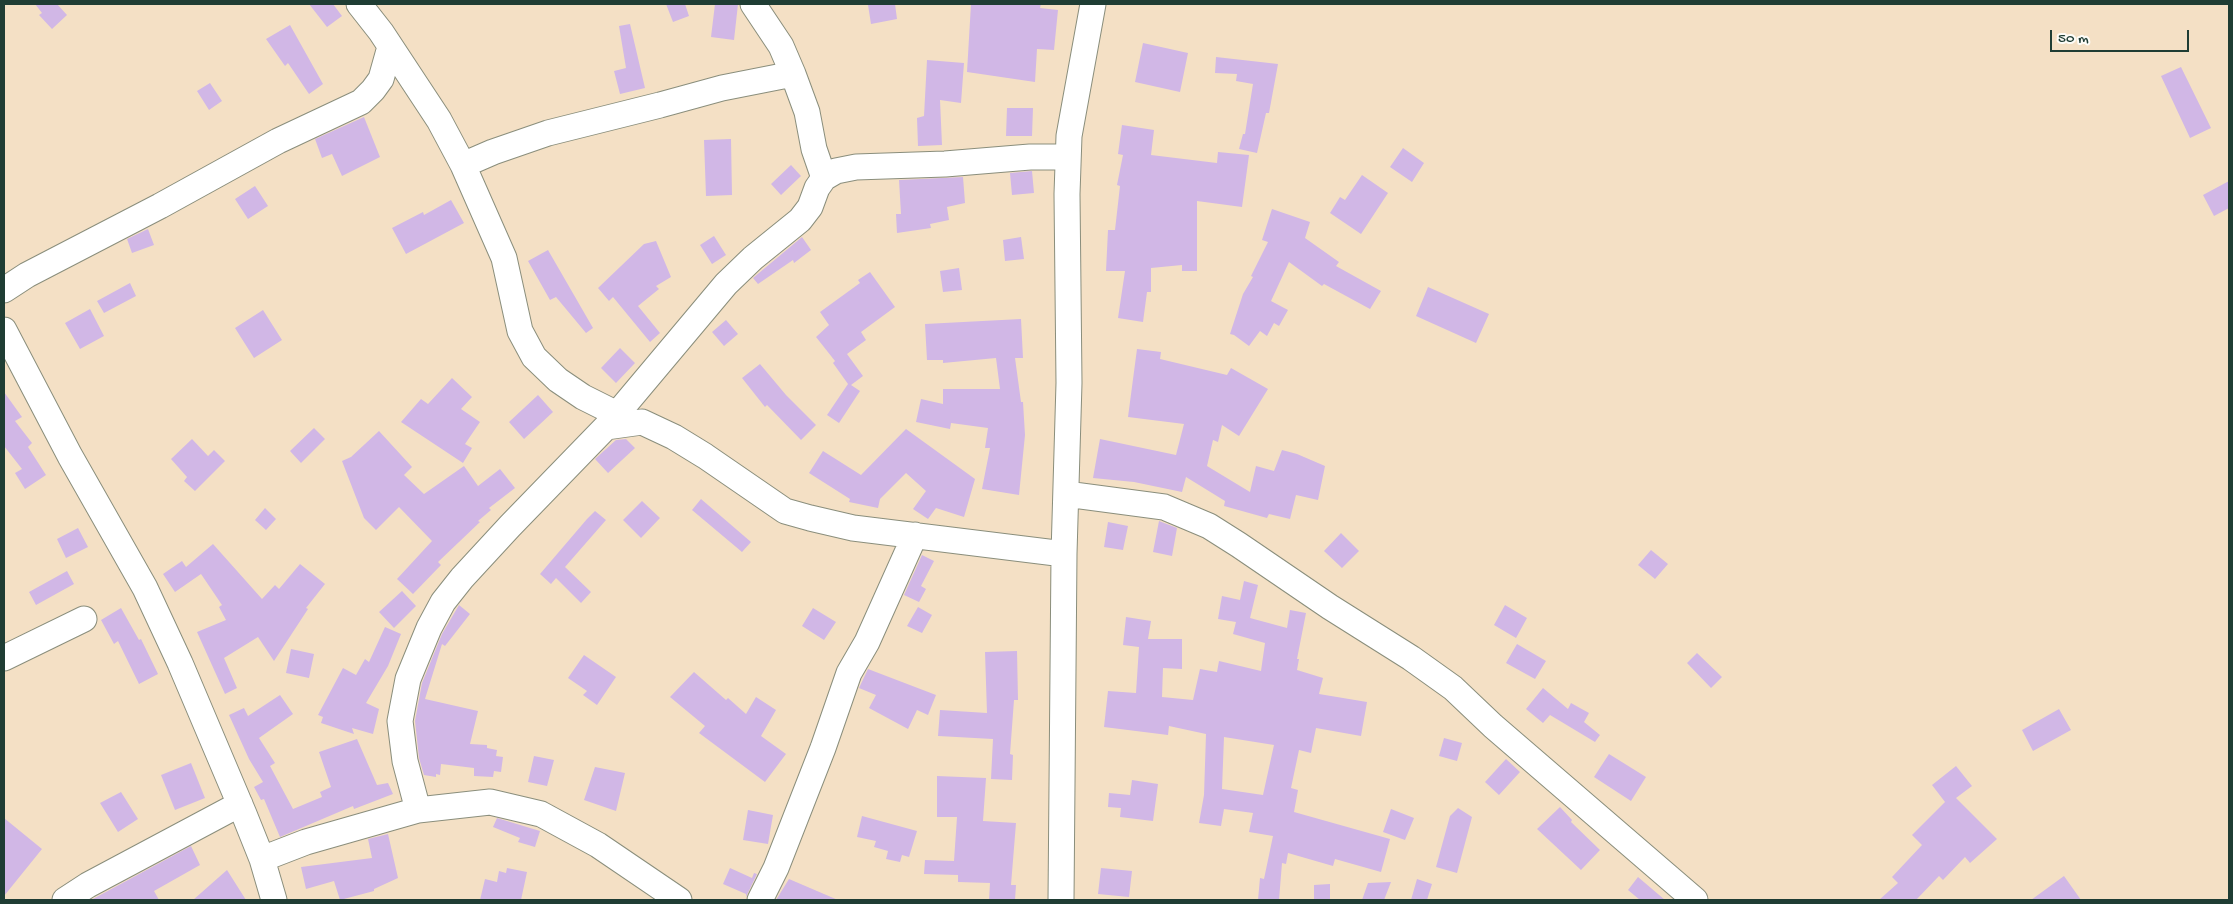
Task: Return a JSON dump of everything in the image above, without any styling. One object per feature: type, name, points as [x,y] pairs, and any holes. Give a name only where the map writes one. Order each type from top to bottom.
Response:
[{"type":"street","points":[[359,4],[438,120],[463,165],[504,258],[520,331],[534,357],[558,380],[612,420],[642,422],[674,437],[785,511],[853,528],[1064,554]]},
{"type":"street","points":[[753,4],[781,46],[793,74],[807,112],[814,149],[824,178]]},
{"type":"street","points":[[1060,900],[1064,554],[1069,382],[1067,270],[1068,157],[1070,127],[1092,4]]},
{"type":"street","points":[[4,290],[27,275],[160,206],[278,141],[361,102],[381,79],[390,47]]},
{"type":"street","points":[[463,165],[492,152],[548,133],[722,88],[793,74]]},
{"type":"street","points":[[418,810],[404,761],[400,721],[408,679],[429,628],[443,602],[462,578],[612,420],[726,284],[753,258],[800,220],[810,207],[817,188],[824,178],[836,171],[856,167],[945,164],[1030,157],[1068,157]]},
{"type":"street","points":[[4,330],[70,456],[145,588],[180,663],[240,804],[262,858],[274,900]]},
{"type":"street","points":[[637,390],[642,422]]},
{"type":"street","points":[[1066,494],[1164,507],[1209,526],[1239,545],[1330,607],[1411,658],[1452,688],[1492,726],[1695,900]]},
{"type":"street","points":[[760,900],[776,868],[823,748],[849,673],[867,642],[915,535]]},
{"type":"street","points":[[4,658],[84,619]]},
{"type":"street","points":[[262,858],[306,842],[418,810],[490,802],[542,814],[598,846],[679,900]]},
{"type":"street","points":[[65,900],[133,860],[240,804]]},
{"type":"building","points":[[35,4],[57,4],[67,15],[52,29],[39,15],[42,13]]},
{"type":"building","points":[[309,4],[333,4],[342,16],[327,27]]},
{"type":"building","points":[[666,4],[685,4],[689,16],[673,22]]},
{"type":"building","points":[[715,4],[738,4],[734,40],[711,37]]},
{"type":"building","points":[[895,4],[897,19],[871,24],[868,5]]},
{"type":"building","points":[[971,4],[1041,4],[1040,8],[1058,10],[1054,50],[1037,49],[1035,82],[967,72]]},
{"type":"building","points":[[630,24],[645,88],[620,94],[614,71],[626,68],[619,26]]},
{"type":"building","points":[[290,25],[323,84],[309,94],[288,63],[285,66],[266,39]]},
{"type":"building","points":[[1143,43],[1188,53],[1180,92],[1135,82]]},
{"type":"building","points":[[1216,57],[1278,64],[1269,113],[1266,113],[1257,153],[1239,149],[1243,134],[1245,134],[1253,84],[1236,81],[1237,74],[1215,73]]},
{"type":"building","points":[[927,60],[964,63],[961,103],[940,100],[942,145],[918,146],[917,118],[924,116]]},
{"type":"building","points":[[2181,67],[2211,128],[2190,138],[2161,76]]},
{"type":"building","points":[[210,83],[222,101],[209,110],[197,91]]},
{"type":"building","points":[[1007,108],[1033,108],[1032,136],[1006,136]]},
{"type":"building","points":[[364,117],[380,157],[342,176],[332,154],[322,158],[315,139]]},
{"type":"building","points":[[1122,125],[1154,130],[1151,155],[1217,163],[1218,152],[1249,155],[1242,207],[1197,201],[1197,271],[1182,271],[1182,265],[1151,268],[1151,292],[1147,292],[1143,322],[1118,318],[1125,271],[1106,271],[1108,230],[1115,230],[1120,186],[1117,185],[1123,155],[1118,154]]},
{"type":"building","points":[[731,139],[732,195],[706,196],[704,140]]},
{"type":"building","points":[[1403,148],[1424,163],[1412,182],[1390,167]]},
{"type":"building","points":[[791,165],[801,176],[781,195],[771,184]]},
{"type":"building","points":[[1032,171],[1034,193],[1012,195],[1010,173]]},
{"type":"building","points":[[1362,175],[1388,193],[1361,234],[1330,213],[1340,197],[1345,200]]},
{"type":"building","points":[[963,177],[965,203],[947,207],[949,220],[930,224],[931,228],[897,233],[896,214],[901,214],[899,180]]},
{"type":"building","points":[[2229,181],[2229,208],[2214,216],[2203,195]]},
{"type":"building","points":[[255,186],[268,206],[248,219],[235,199]]},
{"type":"building","points":[[451,200],[464,223],[406,254],[392,228],[423,212],[424,215]]},
{"type":"building","points":[[1272,209],[1310,222],[1305,238],[1339,262],[1336,266],[1381,291],[1370,309],[1324,284],[1322,286],[1289,262],[1271,301],[1288,310],[1279,326],[1274,323],[1267,336],[1260,331],[1249,346],[1230,334],[1243,294],[1253,277],[1251,276],[1268,242],[1262,240]]},
{"type":"building","points":[[148,229],[154,245],[132,253],[127,239]]},
{"type":"building","points":[[714,236],[726,255],[712,264],[700,245]]},
{"type":"building","points":[[802,237],[811,250],[794,263],[793,260],[758,284],[753,278]]},
{"type":"building","points":[[1021,237],[1024,259],[1005,261],[1003,240]]},
{"type":"building","points":[[656,241],[671,277],[656,286],[659,289],[638,306],[660,333],[650,342],[613,297],[609,301],[598,288],[644,244]]},
{"type":"building","points":[[548,250],[593,328],[586,333],[556,297],[550,300],[528,261]]},
{"type":"building","points":[[959,268],[962,290],[943,292],[940,271]]},
{"type":"building","points":[[870,272],[895,307],[861,332],[866,340],[847,354],[863,376],[851,385],[860,391],[839,423],[827,415],[848,384],[833,363],[835,361],[816,337],[829,325],[820,312],[860,283],[858,280]]},
{"type":"building","points":[[130,283],[136,296],[104,313],[97,301]]},
{"type":"building","points":[[1428,287],[1489,314],[1476,343],[1416,316]]},
{"type":"building","points":[[90,309],[104,336],[80,349],[65,323]]},
{"type":"building","points":[[263,310],[282,340],[254,358],[235,328]]},
{"type":"building","points":[[1021,319],[1023,358],[1015,358],[1021,402],[1023,402],[1025,435],[1019,495],[982,489],[990,448],[985,448],[988,428],[951,423],[950,429],[916,422],[921,399],[943,404],[943,389],[1000,389],[996,358],[943,363],[943,360],[927,360],[925,324]]},
{"type":"building","points":[[726,320],[738,334],[724,346],[712,332]]},
{"type":"building","points":[[620,348],[635,363],[616,383],[601,368]]},
{"type":"building","points":[[1137,349],[1161,352],[1160,359],[1227,375],[1231,368],[1268,389],[1239,436],[1222,425],[1218,442],[1213,440],[1207,466],[1250,492],[1256,466],[1274,471],[1282,450],[1297,454],[1325,466],[1318,500],[1296,495],[1290,519],[1269,514],[1267,518],[1224,506],[1225,501],[1186,477],[1182,492],[1134,482],[1093,478],[1100,439],[1176,455],[1184,424],[1128,417]]},
{"type":"building","points":[[760,364],[786,395],[816,425],[801,440],[767,405],[765,407],[742,378]]},
{"type":"building","points":[[452,378],[472,397],[461,409],[480,422],[465,444],[472,448],[463,463],[401,422],[421,399],[428,404]]},
{"type":"building","points":[[4,392],[22,417],[15,421],[32,443],[28,447],[46,475],[25,489],[15,473],[22,469],[4,446]]},
{"type":"building","points":[[538,395],[553,412],[524,439],[509,422]]},
{"type":"building","points":[[314,428],[325,439],[301,463],[290,451]]},
{"type":"building","points":[[906,429],[975,479],[964,517],[936,508],[928,519],[913,509],[926,491],[906,473],[880,499],[878,508],[849,502],[850,499],[809,473],[823,451],[861,475]]},
{"type":"building","points":[[379,431],[412,467],[404,475],[424,494],[464,466],[478,486],[500,469],[515,488],[489,508],[491,510],[438,562],[441,565],[413,594],[397,579],[432,541],[399,507],[376,530],[364,518],[342,461],[351,457]]},
{"type":"building","points":[[192,439],[208,456],[214,450],[225,461],[195,491],[184,481],[187,477],[171,459]]},
{"type":"building","points":[[626,439],[635,448],[608,473],[595,459],[616,440]]},
{"type":"building","points":[[701,499],[751,542],[742,552],[692,510]]},
{"type":"building","points":[[642,501],[660,518],[641,538],[623,520]]},
{"type":"building","points":[[265,508],[276,519],[266,530],[255,520]]},
{"type":"building","points":[[595,511],[606,520],[565,567],[591,592],[581,603],[556,578],[551,584],[540,574]]},
{"type":"building","points":[[1159,521],[1177,528],[1172,556],[1153,552]]},
{"type":"building","points":[[1108,522],[1128,526],[1123,550],[1104,547]]},
{"type":"building","points":[[78,528],[88,547],[66,558],[57,539]]},
{"type":"building","points":[[1341,533],[1359,551],[1342,568],[1324,551]]},
{"type":"building","points":[[213,544],[262,599],[275,585],[279,589],[300,564],[325,584],[306,608],[308,609],[274,661],[258,637],[224,658],[237,688],[225,694],[197,632],[226,620],[219,607],[222,605],[201,574],[175,592],[163,574],[182,561],[186,567]]},
{"type":"building","points":[[1651,550],[1668,564],[1655,579],[1638,565]]},
{"type":"building","points":[[922,555],[934,561],[921,586],[926,589],[919,602],[904,595]]},
{"type":"building","points":[[67,571],[74,584],[36,605],[29,592]]},
{"type":"building","points":[[1244,581],[1258,585],[1250,618],[1287,628],[1290,610],[1306,613],[1297,659],[1299,659],[1297,670],[1323,678],[1319,694],[1367,702],[1361,736],[1316,728],[1311,753],[1299,750],[1291,788],[1298,790],[1294,812],[1390,839],[1381,872],[1335,859],[1333,866],[1288,853],[1286,864],[1282,863],[1279,900],[1258,900],[1260,878],[1264,879],[1273,836],[1249,832],[1253,813],[1224,809],[1221,826],[1199,823],[1204,795],[1206,734],[1169,726],[1168,735],[1104,727],[1108,691],[1136,693],[1139,647],[1123,645],[1126,617],[1151,621],[1148,639],[1182,639],[1182,669],[1163,668],[1162,697],[1193,700],[1200,669],[1217,672],[1219,661],[1261,671],[1265,643],[1233,634],[1236,622],[1218,619],[1222,596],[1240,600]],"holes":[[[1224,737],[1274,745],[1263,795],[1222,789]]]},
{"type":"building","points":[[402,591],[416,606],[394,628],[379,612]]},
{"type":"building","points":[[459,605],[470,614],[445,646],[442,644],[425,699],[478,711],[470,744],[487,745],[487,748],[497,750],[496,756],[503,757],[501,772],[494,771],[493,777],[474,776],[474,768],[441,764],[440,775],[436,774],[436,777],[424,775],[419,758],[415,721],[422,683],[442,634]]},
{"type":"building","points":[[1505,605],[1527,618],[1516,638],[1494,625]]},
{"type":"building","points":[[918,607],[932,615],[922,633],[907,626]]},
{"type":"building","points":[[121,608],[139,640],[141,639],[158,674],[139,684],[118,641],[114,644],[101,620]]},
{"type":"building","points":[[813,608],[836,622],[824,640],[802,626]]},
{"type":"building","points":[[385,627],[401,634],[388,666],[366,703],[379,709],[373,734],[352,728],[354,734],[321,723],[323,717],[318,715],[343,668],[356,675],[365,659],[369,662]]},
{"type":"building","points":[[1517,644],[1546,661],[1535,679],[1506,663]]},
{"type":"building","points":[[291,649],[314,654],[309,678],[286,673]]},
{"type":"building","points":[[1017,651],[1018,700],[1014,700],[1010,754],[1013,755],[1012,780],[991,779],[993,739],[938,736],[940,710],[987,713],[985,652]]},
{"type":"building","points":[[1697,653],[1722,677],[1711,688],[1687,663]]},
{"type":"building","points":[[584,655],[616,677],[597,705],[583,695],[587,691],[568,678]]},
{"type":"building","points":[[868,669],[936,695],[928,715],[917,710],[908,729],[869,708],[876,695],[859,688]]},
{"type":"building","points":[[694,672],[726,700],[728,698],[746,714],[756,697],[776,710],[761,736],[786,754],[765,782],[699,733],[705,726],[670,697]]},
{"type":"building","points":[[1543,688],[1568,709],[1571,703],[1589,713],[1584,722],[1600,735],[1595,742],[1550,715],[1543,723],[1526,709]]},
{"type":"building","points":[[280,695],[293,714],[259,738],[275,763],[270,766],[293,809],[322,797],[320,792],[331,787],[319,752],[357,739],[377,785],[388,783],[393,794],[354,809],[353,806],[280,837],[264,799],[261,800],[254,787],[263,782],[249,759],[229,715],[244,708],[248,716]]},
{"type":"building","points":[[2059,709],[2071,730],[2033,751],[2022,730]]},
{"type":"building","points":[[1444,738],[1462,743],[1457,761],[1439,756]]},
{"type":"building","points":[[1609,754],[1646,777],[1631,801],[1594,777]]},
{"type":"building","points":[[534,756],[554,760],[547,786],[528,782]]},
{"type":"building","points":[[1506,759],[1520,772],[1499,795],[1485,782]]},
{"type":"building","points":[[191,763],[205,798],[175,810],[161,775]]},
{"type":"building","points":[[1956,766],[1972,786],[1956,798],[1997,839],[1970,863],[1965,857],[1943,880],[1939,876],[1916,900],[1879,900],[1898,883],[1892,877],[1922,845],[1912,835],[1945,802],[1932,785]]},
{"type":"building","points":[[595,767],[625,773],[616,811],[584,800]]},
{"type":"building","points":[[937,776],[986,778],[983,821],[1016,823],[1011,885],[1016,885],[1015,900],[989,900],[990,883],[958,882],[958,875],[924,874],[925,860],[954,861],[957,817],[937,817]]},
{"type":"building","points":[[1132,780],[1158,784],[1153,821],[1120,817],[1121,808],[1108,807],[1109,793],[1130,795]]},
{"type":"building","points":[[121,792],[138,819],[118,832],[100,803]]},
{"type":"building","points":[[1560,807],[1572,820],[1571,822],[1600,850],[1581,870],[1537,829]]},
{"type":"building","points":[[1458,808],[1472,817],[1457,873],[1436,867],[1450,816]]},
{"type":"building","points":[[1391,809],[1414,818],[1405,840],[1383,832]]},
{"type":"building","points":[[748,810],[773,815],[768,844],[743,840]]},
{"type":"building","points":[[862,816],[917,831],[909,857],[902,855],[900,862],[886,859],[888,851],[874,847],[876,841],[857,837]]},
{"type":"building","points":[[4,818],[42,849],[4,896]]},
{"type":"building","points":[[497,818],[540,831],[535,847],[518,842],[520,838],[493,827]]},
{"type":"building","points":[[388,834],[398,878],[374,889],[374,891],[340,900],[334,881],[306,889],[301,867],[372,858],[368,839]]},
{"type":"building","points":[[191,846],[200,865],[154,891],[159,900],[91,900]]},
{"type":"building","points":[[507,868],[527,872],[521,900],[480,900],[485,879],[497,882],[499,871],[506,873]]},
{"type":"building","points":[[730,868],[752,878],[754,873],[757,874],[746,897],[746,894],[723,884]]},
{"type":"building","points":[[1101,868],[1132,871],[1129,897],[1098,894]]},
{"type":"building","points":[[227,870],[246,900],[193,900]]},
{"type":"building","points":[[2064,876],[2081,900],[2031,900]]},
{"type":"building","points":[[1638,877],[1665,900],[1640,900],[1628,890]]},
{"type":"building","points":[[789,879],[838,900],[776,900]]},
{"type":"building","points":[[1417,879],[1432,884],[1427,900],[1411,900]]},
{"type":"building","points":[[1391,882],[1384,900],[1362,900],[1368,883]]},
{"type":"building","points":[[1330,884],[1330,900],[1314,900],[1314,885]]}]
